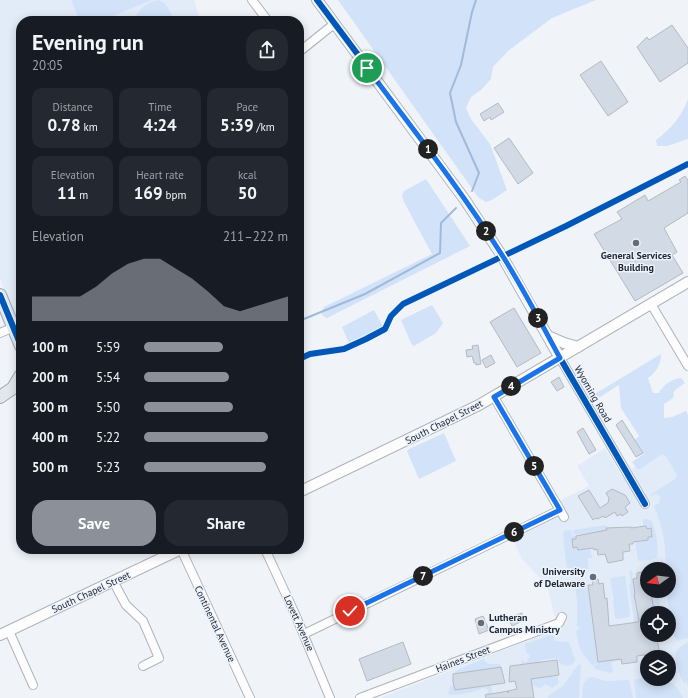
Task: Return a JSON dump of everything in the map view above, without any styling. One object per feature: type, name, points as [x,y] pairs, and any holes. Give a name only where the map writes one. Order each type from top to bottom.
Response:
[{"type":"main road","points":[[0,295],[16,323]]},
{"type":"main road","points":[[0,397],[13,388],[16,383]]},
{"type":"street","points":[[252,0],[264,16]]},
{"type":"street","name":"Wyoming Road","points":[[317,0],[465,200],[502,256],[645,504]]},
{"type":"street","points":[[304,48],[334,24]]},
{"type":"street","name":"South Chapel Street","points":[[304,490],[453,419],[494,397],[688,282]]},
{"type":"street","points":[[651,304],[688,366]]},
{"type":"street","points":[[0,333],[16,325]]},
{"type":"street","points":[[548,336],[578,347]]},
{"type":"street","points":[[304,634],[562,513],[494,397]]},
{"type":"street","name":"South Chapel Street","points":[[5,633],[170,554]]},
{"type":"street","name":"Continental Avenue","points":[[183,554],[250,698]]},
{"type":"street","name":"Lovett Avenue","points":[[267,554],[304,634],[330,698]]},
{"type":"street","points":[[113,581],[126,605],[143,621],[159,658],[143,666]]},
{"type":"street","name":"Haines Street","points":[[360,698],[559,623],[562,617]]},
{"type":"street","points":[[5,633],[33,685]]},
{"type":"shaded area","points":[[0,0],[194,0],[199,16],[16,16],[16,317],[0,279]]},
{"type":"shaded area","points":[[71,0],[152,0],[112,16],[78,16]]},
{"type":"shaded area","points":[[158,0],[161,1],[166,5],[172,16],[136,16],[143,7]]},
{"type":"shaded area","points":[[338,0],[596,0],[552,18],[508,51],[493,67],[491,79],[481,90],[471,97],[466,108],[471,119],[490,144],[507,190],[492,200],[486,202],[478,197]]},
{"type":"shaded area","points":[[688,99],[688,139],[667,146],[657,146],[656,140],[675,122],[683,111]]},
{"type":"shaded area","points":[[426,179],[470,246],[327,318],[322,315],[324,307],[432,254],[404,202],[402,195],[404,191]]},
{"type":"shaded area","points":[[432,305],[443,323],[436,333],[414,346],[411,343],[401,320]]},
{"type":"shaded area","points":[[374,310],[383,327],[349,343],[342,327]]},
{"type":"shaded area","points":[[661,354],[658,368],[648,378],[653,393],[659,393],[665,385],[671,381],[681,378],[685,383],[674,391],[673,398],[664,404],[664,418],[672,417],[686,411],[688,415],[688,638],[677,641],[676,640],[676,606],[668,606],[667,598],[676,598],[676,562],[665,562],[664,537],[654,506],[660,503],[659,501],[661,498],[656,493],[652,496],[650,495],[675,479],[677,475],[666,456],[662,454],[640,469],[637,469],[632,462],[644,454],[635,440],[639,436],[621,408],[619,385],[600,397],[593,395]]},
{"type":"shaded area","points":[[444,433],[456,461],[419,479],[407,451]]},
{"type":"shaded area","name":"University of Delaware","points":[[605,448],[621,475],[665,450],[688,492],[688,698],[380,698],[552,631],[555,618],[547,586],[522,559],[512,538],[558,517],[551,505],[589,486],[577,466]]},
{"type":"shaded area","points":[[643,519],[650,520],[652,522],[657,539],[658,553],[657,557],[649,560],[638,561],[635,542],[648,540],[648,537],[652,537],[651,528],[647,529],[646,526],[643,526]]},
{"type":"shaded area","points":[[607,525],[607,531],[574,535],[573,530]]},
{"type":"shaded area","points":[[571,530],[573,536],[576,536],[576,539],[572,539],[573,548],[577,547],[578,550],[590,548],[592,558],[588,558],[588,569],[568,571],[563,533],[564,531]]},
{"type":"shaded area","points":[[632,570],[639,621],[637,641],[629,585],[631,584],[629,572]]},
{"type":"shaded area","points":[[625,576],[630,617],[617,619],[615,618],[614,600],[610,578]]},
{"type":"shaded area","points":[[583,586],[584,588],[589,587],[598,662],[592,666],[580,649],[576,631],[579,627],[577,626],[577,599],[575,588]]},
{"type":"shaded area","points":[[652,598],[659,598],[660,606],[652,606]]},
{"type":"shaded area","points":[[553,634],[555,641],[569,642],[575,659],[573,664],[566,666],[561,664],[556,658],[521,665],[522,660],[526,663],[530,656],[526,652],[525,644]]},
{"type":"shaded area","points":[[688,642],[688,687],[687,682],[684,683],[677,666],[676,653],[678,649]]},
{"type":"shaded area","points":[[483,659],[488,664],[500,664],[501,667],[455,674],[455,671]]},
{"type":"shaded area","points":[[621,659],[611,662],[613,672],[611,673],[595,669],[594,667],[598,662]]},
{"type":"shaded area","points":[[578,665],[581,665],[579,698],[548,698],[548,696],[563,686]]},
{"type":"shaded area","points":[[557,675],[559,683],[552,688],[545,684],[540,688],[529,684],[524,680]]},
{"type":"shaded area","points":[[592,677],[605,681],[629,680],[633,698],[582,698],[583,685],[588,678]]},
{"type":"shaded area","points":[[640,678],[640,686],[676,686],[683,698],[636,698],[634,680]]},
{"type":"shaded area","points":[[454,685],[455,689],[491,685],[492,694],[487,695],[486,694],[489,690],[483,688],[465,694],[448,694],[450,686]]},
{"type":"building","points":[[672,25],[688,48],[688,63],[660,82],[637,47],[647,37],[649,40]]},
{"type":"building","points":[[601,61],[628,102],[608,116],[580,75]]},
{"type":"building","points":[[498,103],[504,112],[491,120],[490,117],[484,121],[480,114]]},
{"type":"building","points":[[509,138],[533,173],[518,184],[494,148]]},
{"type":"building","name":"General Services Building","points":[[685,176],[688,180],[688,213],[664,228],[677,252],[672,255],[683,273],[635,301],[594,234],[622,219],[617,212],[645,195],[648,201],[681,182],[679,180]]},
{"type":"building","points":[[514,308],[541,353],[517,367],[490,322]]},
{"type":"building","points":[[478,345],[481,364],[476,365],[472,356],[467,357],[466,350],[473,349],[472,346]]},
{"type":"building","points":[[491,355],[495,363],[486,368],[482,360]]},
{"type":"building","points":[[559,377],[564,387],[557,391],[551,382]]},
{"type":"building","points":[[622,420],[643,453],[636,457],[616,425]]},
{"type":"building","points":[[583,428],[596,450],[589,454],[577,432]]},
{"type":"building","points":[[612,489],[625,495],[630,503],[625,507],[628,512],[622,516],[621,514],[617,516],[615,512],[605,518],[604,516],[593,520],[578,496],[589,490],[600,508],[608,503],[609,498],[606,493]]},
{"type":"building","points":[[646,526],[647,529],[651,528],[652,537],[648,537],[648,540],[629,544],[630,551],[623,552],[623,560],[608,563],[605,554],[598,555],[597,549],[594,550],[593,548],[578,550],[577,547],[573,548],[572,539],[576,539],[576,536],[607,530],[606,528],[631,528]]},
{"type":"building","points":[[640,572],[640,598],[652,598],[653,605],[640,606],[640,642],[658,642],[659,650],[640,650],[640,656],[637,656],[637,662],[622,664],[621,659],[598,662],[588,585],[593,585],[592,579],[598,579],[599,584],[603,583],[605,599],[607,598],[609,626],[638,622],[633,579],[637,578],[637,573]]},
{"type":"building","points":[[522,613],[524,620],[512,626],[508,618]]},
{"type":"building","name":"Lutheran Campus Ministry","points":[[483,616],[489,630],[479,634],[475,619]]},
{"type":"building","points":[[403,642],[411,664],[367,681],[359,659]]},
{"type":"building","points":[[557,660],[559,675],[531,679],[534,698],[486,698],[485,695],[517,689],[515,681],[509,682],[510,666]]},
{"type":"building","points":[[501,667],[505,683],[455,690],[453,674]]},
{"type":"waterway","points":[[472,191],[479,173],[456,122],[450,93],[461,65],[476,0]]},
{"type":"waterway","points":[[304,319],[365,294],[440,253],[441,223],[456,208]]},
{"type":"cycle path","points":[[317,0],[433,155],[490,237],[521,288],[645,504]]},
{"type":"cycle path","points":[[304,357],[310,354],[344,349],[366,339],[385,329],[391,316],[403,304],[566,226],[688,164]]},
{"type":"cycle path","points":[[0,295],[16,334]]},
{"type":"place","name":"General Services Building","points":[[636,243]]},
{"type":"place","name":"University of Delaware","points":[[593,577]]},
{"type":"place","name":"Lutheran Campus Ministry","points":[[481,623]]},
{"type":"route","points":[[350,611],[560,510],[494,397],[560,358],[521,288],[490,237],[433,155],[367,68]]}]
